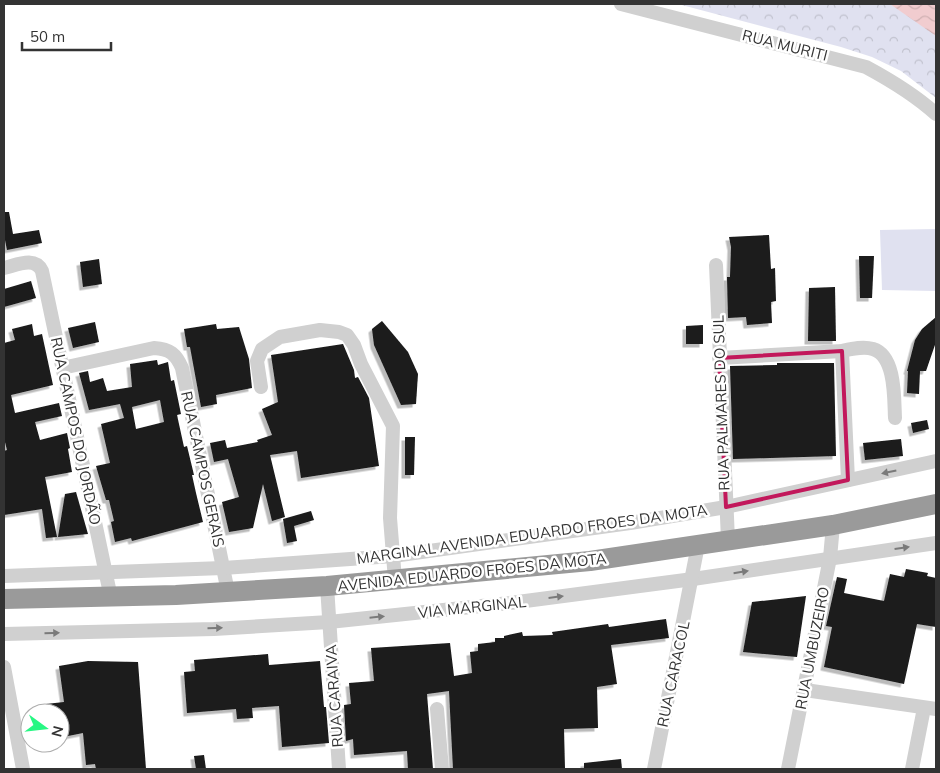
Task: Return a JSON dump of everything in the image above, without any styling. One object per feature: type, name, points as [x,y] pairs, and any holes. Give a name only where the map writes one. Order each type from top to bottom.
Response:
[{"type":"highway","name":"AVENIDA EDUARDO FROES DA MOTA","points":[[4,600],[112,598],[327,586],[590,561],[833,525],[936,504]]},
{"type":"street","name":"RUA MURITI","points":[[621,4],[866,67],[894,82],[936,114]]},
{"type":"street","name":"RUA CAMPOS DO JORDÃO","points":[[4,268],[31,262],[38,265],[42,271],[112,598]]},
{"type":"street","name":"RUA PALMARES DO SUL","points":[[716,266],[728,540]]},
{"type":"street","points":[[261,387],[257,362],[262,349],[280,337],[320,330],[339,332],[347,335],[354,345],[361,364],[393,426],[390,518],[395,580]]},
{"type":"street","points":[[719,358],[842,351],[859,348],[874,349],[883,356],[892,374],[895,418]]},
{"type":"street","name":"RUA CAMPOS GERAIS","points":[[62,368],[147,349],[161,349],[175,354],[182,368],[228,592]]},
{"type":"street","points":[[842,351],[848,480]]},
{"type":"street","name":"MARGINAL AVENIDA EDUARDO FROES DA MOTA","points":[[4,576],[223,568],[393,556],[630,523],[726,507],[936,461]]},
{"type":"street","name":"RUA UMBUZEIRO","points":[[788,769],[830,558],[833,525]]},
{"type":"street","name":"VIA MARGINAL","points":[[4,634],[214,628],[329,622],[510,603],[936,544]]},
{"type":"street","name":"RUA CARACOL","points":[[654,769],[693,579],[698,545]]},
{"type":"street","name":"RUA CARAIVA","points":[[327,586],[339,769]]},
{"type":"street","points":[[4,667],[23,769]]},
{"type":"street","points":[[804,690],[930,709],[912,769]]},
{"type":"street","points":[[437,708],[442,769]]},
{"type":"highlighted area","points":[[842,351],[848,480],[726,507],[719,358]]},
{"type":"green space","points":[[678,4],[936,4],[936,98],[901,71],[872,57]]},
{"type":"green space","points":[[936,229],[936,291],[882,290],[880,230]]},
{"type":"water","points":[[890,4],[936,4],[936,36]]},
{"type":"building","points":[[4,212],[9,212],[13,234],[39,230],[42,243],[7,250],[4,240]]},
{"type":"building","points":[[769,235],[771,269],[775,268],[776,301],[771,302],[772,323],[747,325],[746,317],[728,318],[727,277],[730,277],[731,247],[729,237]]},
{"type":"building","points":[[859,256],[874,256],[872,298],[860,298]]},
{"type":"building","points":[[99,259],[102,284],[83,287],[80,262]]},
{"type":"building","points":[[31,281],[36,298],[4,307],[4,289]]},
{"type":"building","points":[[835,287],[836,341],[808,341],[809,288]]},
{"type":"building","points":[[936,317],[936,342],[926,371],[920,371],[919,394],[907,393],[907,371],[915,340],[922,329]]},
{"type":"building","points":[[382,321],[408,352],[418,374],[416,404],[401,405],[374,345],[372,329]]},
{"type":"building","points":[[95,322],[99,342],[73,348],[68,328]]},
{"type":"building","points":[[32,324],[34,336],[42,334],[53,385],[11,395],[15,413],[59,403],[62,416],[35,422],[40,440],[67,433],[70,448],[68,449],[72,472],[45,477],[57,537],[46,538],[42,509],[4,515],[4,451],[7,450],[4,438],[4,343],[15,340],[12,329]]},
{"type":"building","points":[[216,324],[217,329],[239,327],[249,359],[252,388],[216,395],[217,404],[201,407],[190,347],[187,347],[184,329]]},
{"type":"building","points":[[703,325],[703,344],[686,344],[686,326]]},
{"type":"building","points":[[343,344],[354,370],[355,378],[358,377],[369,398],[379,466],[301,478],[297,451],[270,455],[285,517],[272,521],[263,484],[253,528],[229,532],[222,502],[239,497],[228,459],[214,462],[210,443],[225,440],[227,448],[258,442],[257,440],[272,435],[262,409],[278,402],[271,355]]},
{"type":"building","points":[[157,360],[158,365],[168,362],[171,381],[174,380],[181,414],[177,415],[184,447],[187,446],[203,522],[132,541],[131,538],[115,542],[111,522],[114,521],[109,500],[106,500],[96,466],[110,463],[101,424],[124,418],[120,404],[89,410],[79,373],[88,371],[90,382],[103,378],[107,391],[132,387],[130,364]],"holes":[[[160,400],[164,422],[136,429],[132,407]]]},
{"type":"building","points":[[777,363],[834,363],[836,456],[733,459],[730,366],[777,365]]},
{"type":"building","points":[[927,420],[929,429],[913,433],[911,423]]},
{"type":"building","points":[[405,437],[415,437],[414,475],[405,475]]},
{"type":"building","points":[[901,439],[903,456],[865,460],[863,443]]},
{"type":"building","points":[[76,492],[88,534],[58,537],[65,494]]},
{"type":"building","points":[[311,511],[314,520],[294,526],[297,541],[287,543],[283,519]]},
{"type":"building","points":[[906,569],[928,573],[927,576],[936,578],[936,627],[917,624],[904,684],[824,667],[832,627],[826,626],[837,577],[847,579],[844,593],[884,601],[890,574],[904,577]]},
{"type":"building","points":[[806,596],[797,657],[743,652],[752,602]]},
{"type":"building","points":[[666,619],[669,638],[611,645],[617,684],[597,687],[598,728],[564,729],[565,769],[453,769],[449,691],[427,694],[433,769],[408,769],[407,751],[354,755],[353,739],[346,741],[344,705],[351,704],[349,683],[374,681],[371,648],[450,643],[454,676],[472,673],[470,652],[478,651],[478,644],[495,642],[495,638],[504,638],[504,636],[522,632],[523,636],[553,635],[552,632],[608,624],[609,627]]},
{"type":"building","points":[[268,654],[269,665],[320,661],[329,743],[282,747],[279,706],[252,708],[253,718],[237,719],[236,709],[187,713],[184,672],[195,671],[194,660]]},
{"type":"building","points":[[88,661],[138,662],[146,769],[96,769],[95,764],[86,765],[83,733],[70,736],[70,703],[55,703],[64,702],[59,666]]},
{"type":"building","points":[[204,755],[206,769],[196,769],[194,756]]},
{"type":"building","points":[[621,759],[622,769],[584,769],[584,763]]}]
